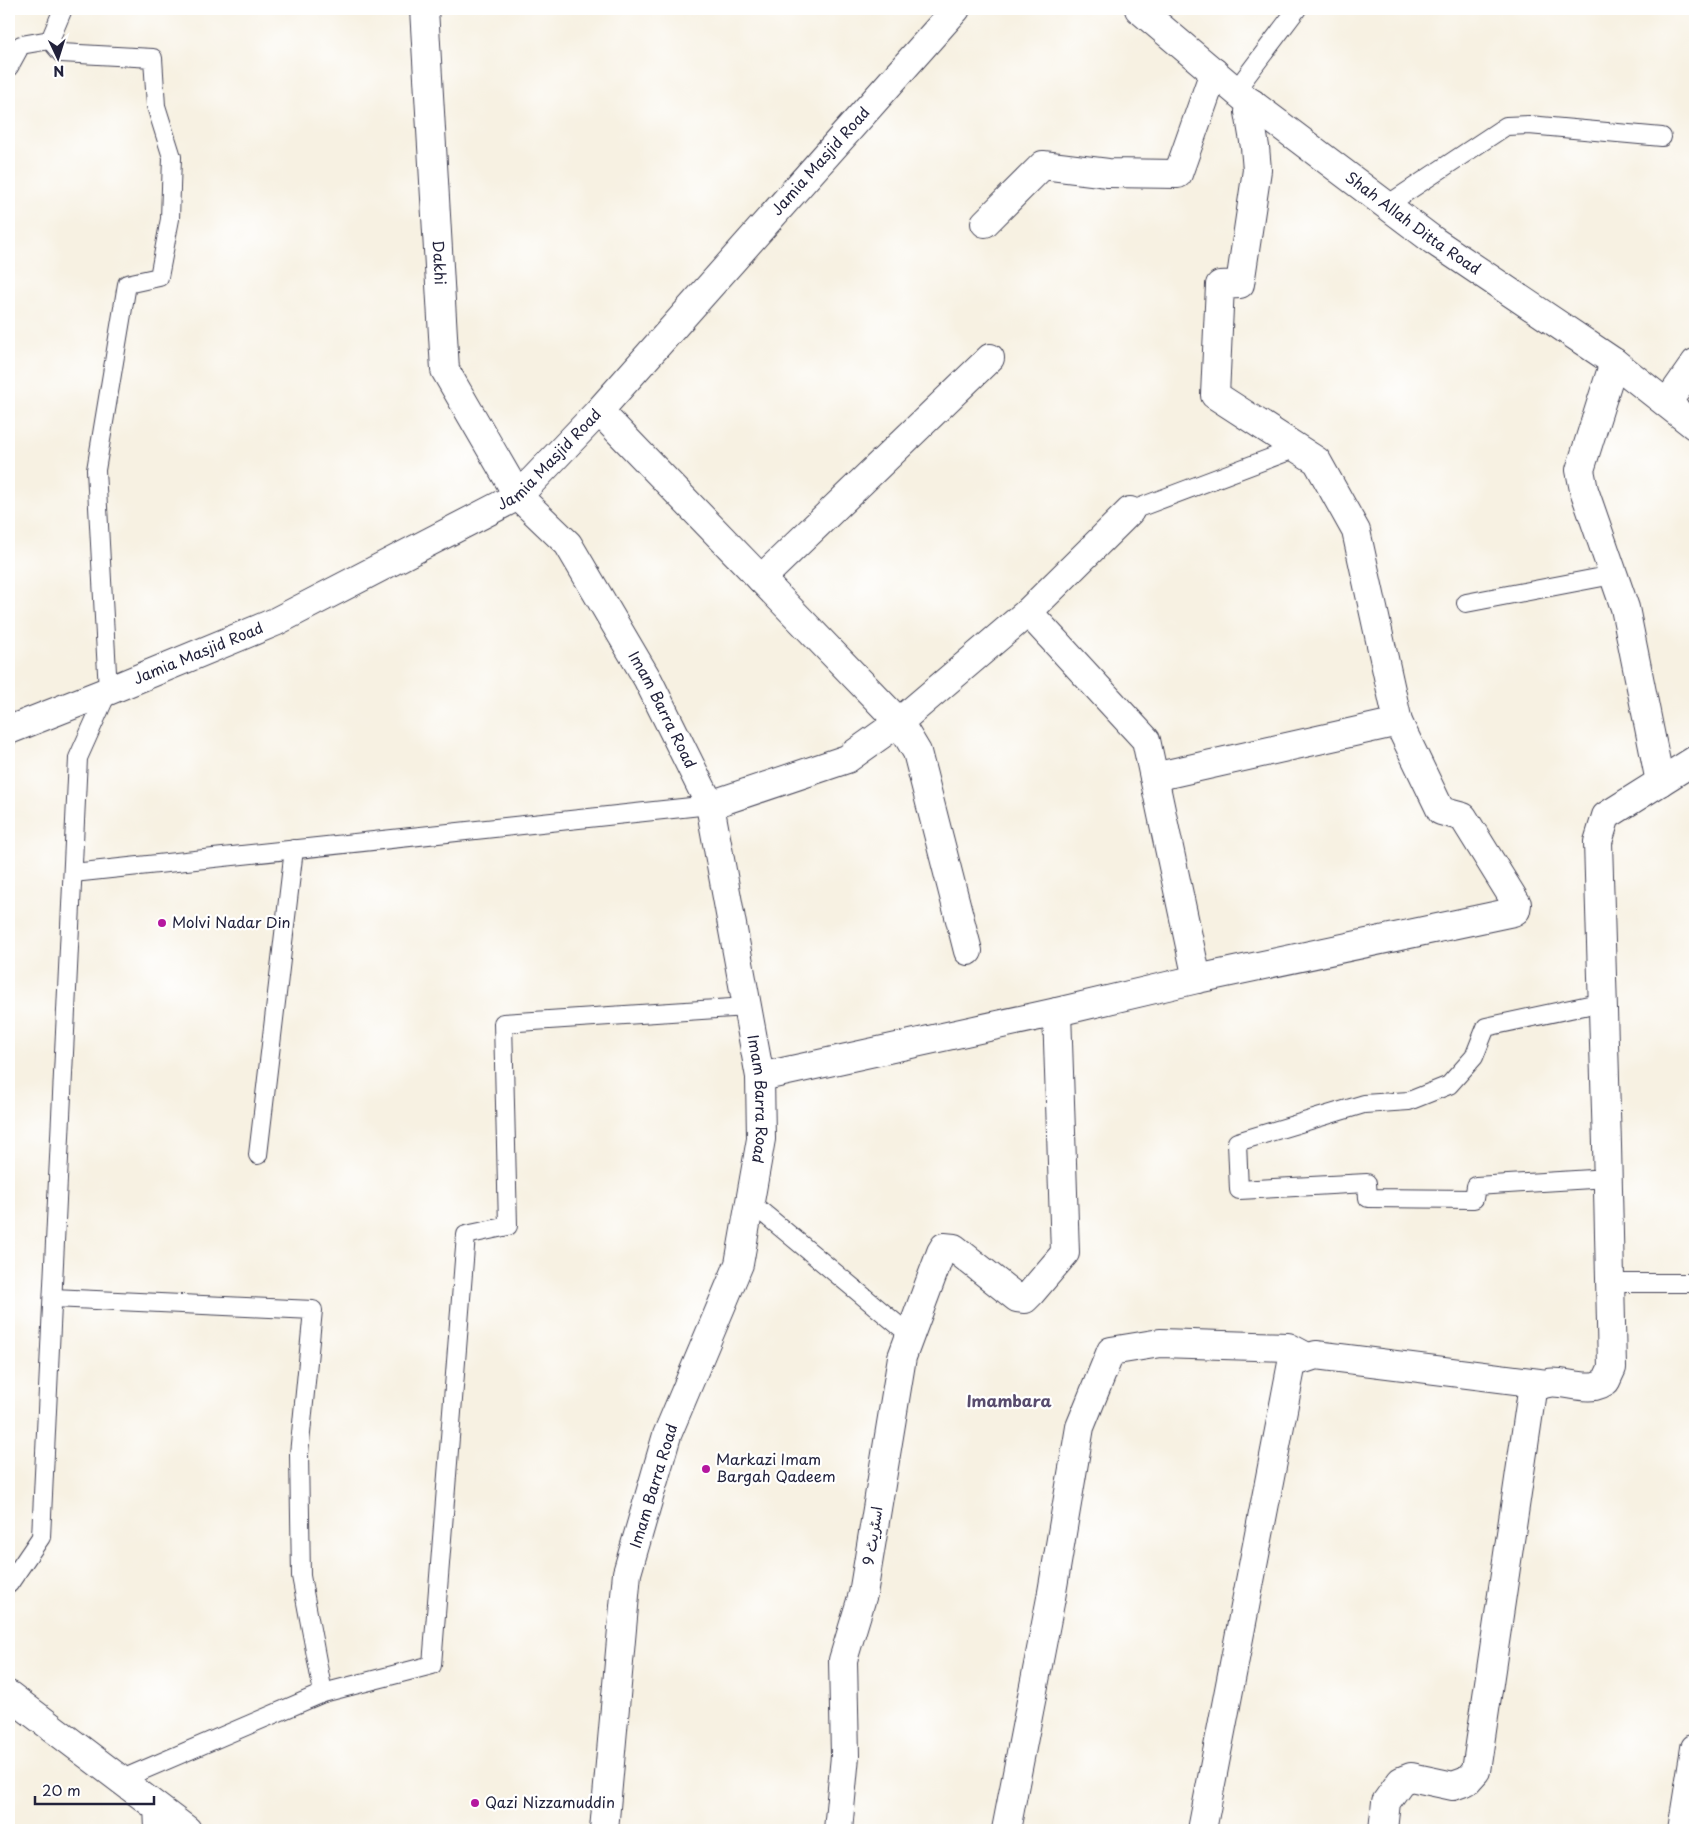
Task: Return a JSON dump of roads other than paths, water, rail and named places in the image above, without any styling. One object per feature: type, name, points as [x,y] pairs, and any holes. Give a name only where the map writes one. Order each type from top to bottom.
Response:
[{"type":"street","name":"Dakhi","points":[[424,9],[445,370],[518,496]]},
{"type":"street","name":"Jamia Masjid Road","points":[[9,730],[275,622],[518,496],[599,411],[956,9]]},
{"type":"street","name":"Shah Allah Ditta Road","points":[[1140,9],[1244,97],[1434,241],[1614,362],[1695,426]]},
{"type":"street","points":[[985,223],[1043,166],[1108,173],[1178,174],[1214,72]]},
{"type":"street","points":[[760,1077],[1516,910],[1517,904],[1463,816],[1441,812],[1398,722],[1356,531],[1317,461],[1215,395],[1220,285],[1240,284],[1257,170],[1250,112],[1244,97]]},
{"type":"street","points":[[761,579],[990,358]]},
{"type":"street","points":[[1614,362],[1580,470],[1584,490],[1625,608],[1660,782]]},
{"type":"street","points":[[1667,403],[1695,363]]},
{"type":"street","points":[[599,411],[899,722],[917,752],[968,951]]},
{"type":"street","name":"Imam Barra Road","points":[[518,496],[568,544],[648,680],[710,805],[760,1077],[761,1138],[739,1264],[667,1435],[627,1573],[604,1830]]},
{"type":"street","points":[[710,805],[847,759],[899,722],[1028,612],[1130,511]]},
{"type":"street","points":[[1028,612],[1146,740],[1197,979]]},
{"type":"street","points":[[1154,777],[1398,722]]},
{"type":"street","points":[[1202,1830],[1292,1363],[1316,1355],[1539,1384],[1548,1382],[1594,1386],[1606,1381],[1612,1368],[1598,842],[1606,816],[1695,760]]},
{"type":"street","name":"اسٹریٹ 9","points":[[838,1830],[845,1756],[843,1660],[863,1594],[902,1358],[944,1247],[954,1248],[1018,1298],[1025,1299],[1064,1253],[1056,1012]]},
{"type":"street","points":[[1006,1830],[1051,1598],[1080,1427],[1111,1351],[1160,1343],[1288,1347],[1307,1357]]},
{"type":"street","points":[[1383,1830],[1386,1802],[1402,1781],[1411,1777],[1453,1786],[1467,1781],[1476,1771],[1532,1390],[1539,1384]]},
{"type":"street","points":[[9,1695],[120,1780],[154,1818],[187,1830]]},
{"type":"street","points":[[1682,1830],[1695,1748]]},
{"type":"lane","points":[[50,40],[63,9]]},
{"type":"lane","points":[[1244,97],[1297,9]]},
{"type":"lane","points":[[9,67],[21,45],[50,40]]},
{"type":"lane","points":[[9,1584],[41,1537],[78,758],[108,691],[96,470],[127,284],[160,277],[170,219],[172,157],[156,106],[153,58],[60,53],[50,40]]},
{"type":"lane","points":[[1387,205],[1506,126],[1530,125],[1662,137]]},
{"type":"lane","points":[[1130,511],[1297,448]]},
{"type":"lane","points":[[1466,603],[1613,575]]},
{"type":"lane","points":[[73,874],[710,805]]},
{"type":"lane","points":[[258,1155],[294,850]]},
{"type":"lane","points":[[1603,1002],[1486,1027],[1474,1057],[1449,1085],[1409,1101],[1364,1104],[1237,1142],[1239,1190],[1367,1183],[1368,1198],[1474,1199],[1476,1186],[1608,1178]]},
{"type":"lane","points":[[120,1780],[323,1693],[432,1665],[466,1235],[508,1226],[503,1023],[747,1007]]},
{"type":"lane","points":[[750,1202],[910,1335]]},
{"type":"lane","points":[[1610,1283],[1695,1283]]},
{"type":"lane","points":[[53,1298],[313,1310],[299,1454],[300,1576],[323,1693]]},
{"type":"place","name":"Molvi Nadar Din","points":[[162,923]]},
{"type":"place","name":"Markazi Imam Bargah Qadeem","points":[[706,1469]]},
{"type":"place","name":"Qazi Nizzamuddin","points":[[475,1803]]},
{"type":"district","name":"Imambara","points":[[1009,1401]]}]
